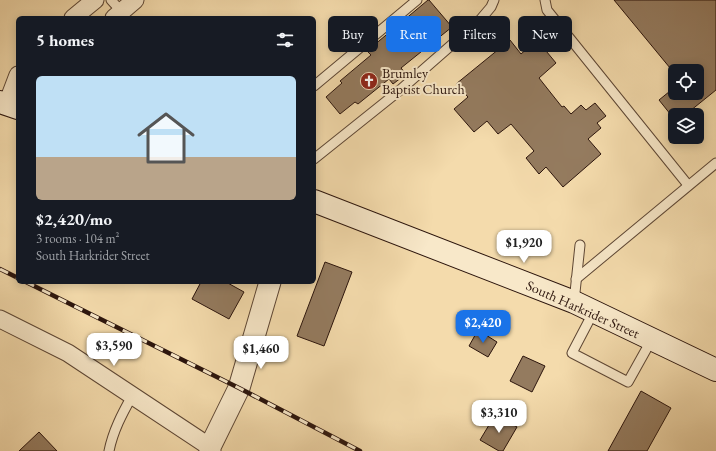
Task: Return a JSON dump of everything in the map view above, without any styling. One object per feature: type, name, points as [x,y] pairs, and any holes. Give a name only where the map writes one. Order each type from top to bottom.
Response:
[{"type":"main road","name":"South Harkrider Street","points":[[316,202],[574,302],[716,370]]},
{"type":"street","points":[[75,16],[95,0]]},
{"type":"street","points":[[116,10],[135,0]]},
{"type":"street","points":[[8,104],[16,81]]},
{"type":"street","points":[[0,319],[68,353],[214,450],[239,388],[269,284]]},
{"type":"lane","points":[[316,84],[417,0]]},
{"type":"lane","points":[[316,157],[399,91],[480,20],[491,7],[494,0]]},
{"type":"lane","points":[[545,0],[547,10],[688,185]]},
{"type":"lane","points":[[576,279],[716,162]]},
{"type":"lane","points":[[574,302],[580,245]]},
{"type":"lane","points":[[594,311],[572,353],[628,382],[652,339]]},
{"type":"lane","points":[[109,451],[111,439],[132,396]]},
{"type":"building","points":[[429,0],[449,23],[449,29],[441,36],[441,16],[409,16]]},
{"type":"building","points":[[614,0],[716,0],[716,90],[704,100],[704,64],[668,64],[668,66]]},
{"type":"building","points":[[386,35],[386,52],[421,52],[401,68],[406,74],[393,84],[389,79],[358,104],[355,102],[340,114],[326,97],[342,83],[340,81],[371,55],[368,52],[378,52],[378,42]]},
{"type":"building","points":[[510,40],[521,54],[523,52],[547,52],[556,63],[539,78],[562,107],[564,106],[571,114],[581,105],[586,110],[595,103],[606,116],[597,123],[601,128],[588,139],[601,154],[563,187],[546,167],[539,174],[526,158],[534,151],[511,124],[498,134],[487,121],[474,132],[454,109],[468,97],[456,84],[495,52],[510,52]]},
{"type":"building","points":[[668,93],[668,100],[704,100],[694,108],[668,108],[668,111],[659,100]]},
{"type":"building","points":[[325,262],[352,272],[324,346],[297,336]]},
{"type":"building","points":[[200,284],[230,284],[244,292],[229,319],[192,299]]},
{"type":"building","points":[[478,330],[497,342],[488,357],[469,346]]},
{"type":"building","points":[[523,356],[545,366],[532,392],[510,381]]},
{"type":"building","points":[[641,391],[671,408],[647,451],[608,451]]},
{"type":"building","points":[[495,415],[517,427],[503,451],[499,451],[480,440]]},
{"type":"building","points":[[39,432],[57,451],[19,451]]},
{"type":"railway","points":[[0,269],[16,277]]},
{"type":"railway","points":[[30,284],[239,388],[360,451]]},
{"type":"place","name":"Brumley Baptist Church","points":[[369,81]]}]
